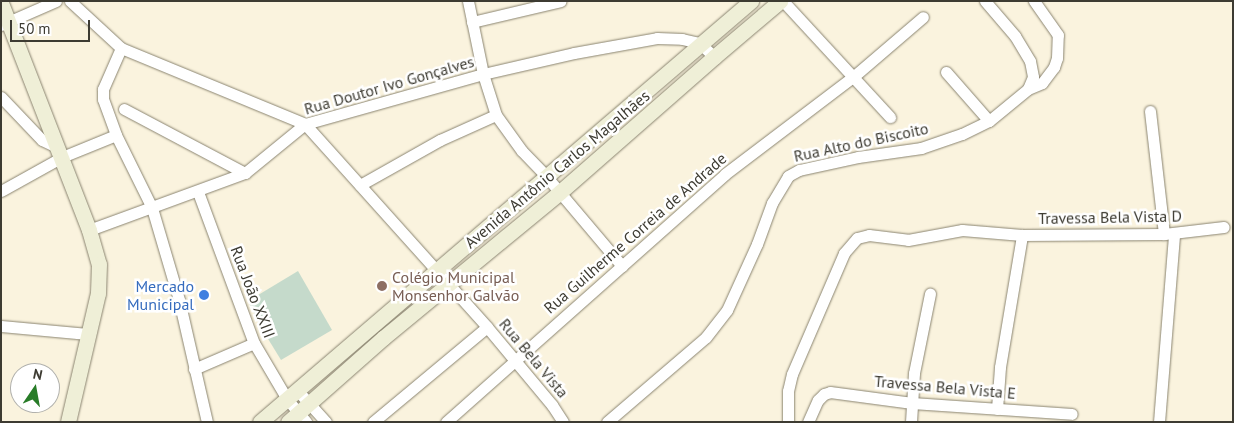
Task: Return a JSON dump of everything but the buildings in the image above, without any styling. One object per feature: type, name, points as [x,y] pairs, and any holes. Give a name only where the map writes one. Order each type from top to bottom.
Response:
[{"type":"main road","name":"Avenida Antônio Carlos Magalhães","points":[[260,422],[751,1]]},
{"type":"main road","name":"Avenida Antônio Carlos Magalhães","points":[[300,415],[383,338],[560,192],[714,57],[782,1]]},
{"type":"main road","points":[[1,3],[5,23],[59,152],[89,230],[98,264],[100,280],[68,422]]},
{"type":"street","points":[[5,23],[56,1]]},
{"type":"street","points":[[70,1],[121,48],[305,124]]},
{"type":"street","points":[[468,1],[483,74],[496,115],[522,151],[560,192],[622,266]]},
{"type":"street","points":[[472,22],[561,1]]},
{"type":"street","points":[[782,1],[890,117]]},
{"type":"street","points":[[985,1],[1015,36],[1030,61],[1033,77],[1028,88]]},
{"type":"street","name":"Rua Alto do Biscoito","points":[[607,422],[706,337],[726,310],[757,244],[772,203],[788,176],[799,170],[858,157],[921,148],[962,134],[989,121],[1028,88],[1046,78],[1054,67],[1059,52],[1058,35],[1034,1]]},
{"type":"street","name":"Rua Guilherme Correia de Andrade","points":[[446,422],[725,174],[853,78],[923,17]]},
{"type":"street","name":"Rua Doutor Ivo Gonçalves","points":[[89,230],[198,192],[245,173],[305,124],[483,74],[644,39],[669,37],[700,43]]},
{"type":"street","points":[[700,43],[714,57]]},
{"type":"street","points":[[121,48],[102,94],[116,135],[152,208],[177,292],[207,422]]},
{"type":"street","points":[[946,72],[989,121]]},
{"type":"street","points":[[1,97],[42,140],[59,152]]},
{"type":"street","points":[[124,109],[245,173]]},
{"type":"street","points":[[1150,111],[1169,234],[1159,422]]},
{"type":"street","points":[[360,185],[440,140],[496,115]]},
{"type":"street","name":"Rua Bela Vista","points":[[305,124],[487,327],[552,404],[563,422]]},
{"type":"street","points":[[1,191],[59,152],[116,135]]},
{"type":"street","name":"Rua João XXIII","points":[[198,192],[254,343],[292,394],[300,415],[326,422]]},
{"type":"street","name":"Travessa Bela Vista D","points":[[997,409],[1000,366],[1022,235],[1169,234],[1224,227]]},
{"type":"street","points":[[788,422],[788,390],[792,374],[849,246],[863,236],[908,240],[962,230],[1022,235]]},
{"type":"street","points":[[911,422],[915,365],[930,294]]},
{"type":"street","points":[[1,326],[88,334]]},
{"type":"street","points":[[373,422],[487,327]]},
{"type":"street","points":[[194,369],[254,343]]},
{"type":"street","name":"Travessa Bela Vista E","points":[[808,422],[818,400],[824,394],[836,392],[912,403],[1072,414]]},
{"type":"green space","points":[[298,271],[332,330],[281,360],[248,301]]},
{"type":"place","name":"Colégio Municipal Monsenhor Galvão","points":[[382,286]]},
{"type":"place","name":"Mercado Municipal","points":[[204,295]]}]
